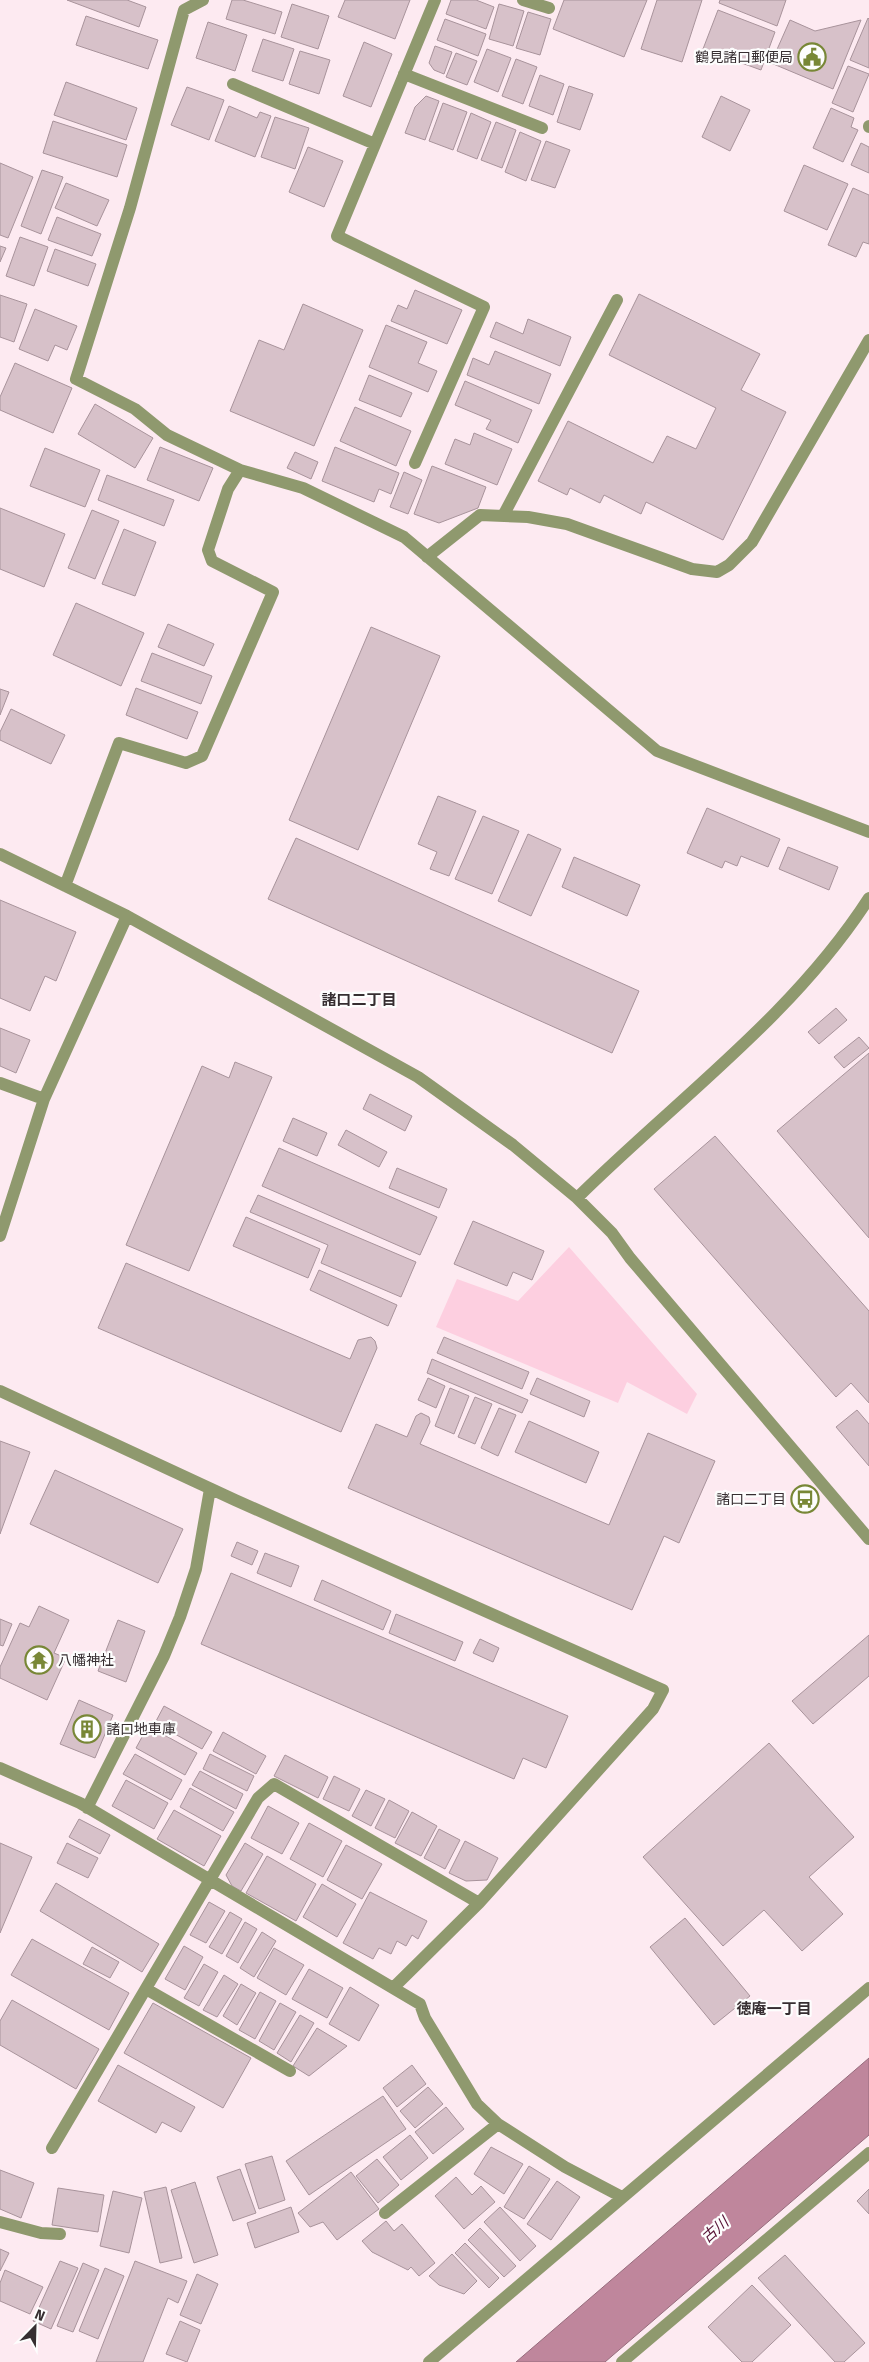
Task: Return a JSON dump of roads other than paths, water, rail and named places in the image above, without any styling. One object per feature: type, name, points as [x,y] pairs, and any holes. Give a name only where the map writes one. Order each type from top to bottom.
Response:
[{"type":"street","points":[[203,0],[184,10],[130,208],[76,379],[135,409],[167,435],[240,470],[303,488],[404,537],[657,750],[869,832]]},
{"type":"street","points":[[415,463],[484,306],[338,236],[435,0]]},
{"type":"street","points":[[523,0],[549,8]]},
{"type":"street","points":[[404,74],[542,128]]},
{"type":"street","points":[[234,84],[375,144]]},
{"type":"street","points":[[503,516],[617,300]]},
{"type":"street","points":[[427,557],[480,515],[528,517],[567,524],[692,569],[717,572],[729,565],[752,542],[868,346]]},
{"type":"street","points":[[65,886],[119,743],[186,763],[202,756],[273,592],[212,561],[208,550],[228,489],[240,470]]},
{"type":"street","points":[[0,854],[127,916],[418,1077],[498,1133],[577,1198],[612,1234],[630,1258],[869,1539]]},
{"type":"street","points":[[577,1198],[794,993],[834,948],[869,898]]},
{"type":"street","points":[[0,1236],[44,1099],[127,916]]},
{"type":"street","points":[[0,1082],[44,1099]]},
{"type":"street","points":[[0,1392],[210,1489],[663,1690],[653,1709],[479,1903],[393,1988]]},
{"type":"street","points":[[87,1808],[164,1656],[180,1617],[196,1569],[210,1489]]},
{"type":"street","points":[[0,1768],[87,1808],[420,2004],[425,2018],[477,2104],[498,2124],[565,2167],[622,2197]]},
{"type":"street","points":[[52,2148],[258,1798],[274,1784],[479,1903]]},
{"type":"street","points":[[429,2362],[869,1988]]},
{"type":"street","points":[[146,1989],[290,2071]]},
{"type":"street","points":[[385,2214],[498,2124]]},
{"type":"street","points":[[622,2362],[869,2153]]},
{"type":"street","points":[[0,2222],[41,2233],[60,2234]]},
{"type":"water","name":"古川","points":[[869,2058],[869,2135],[605,2362],[516,2362]]},
{"type":"place","name":"鶴見諸口郵便局","points":[[812,57]]},
{"type":"place","name":"諸口二丁目","points":[[805,1499]]},
{"type":"place","name":"八幡神社","points":[[39,1660]]},
{"type":"place","name":"諸口地車庫","points":[[87,1729]]},
{"type":"district","name":"諸口二丁目","points":[[359,1000]]},
{"type":"district","name":"徳庵一丁目","points":[[774,2009]]}]
